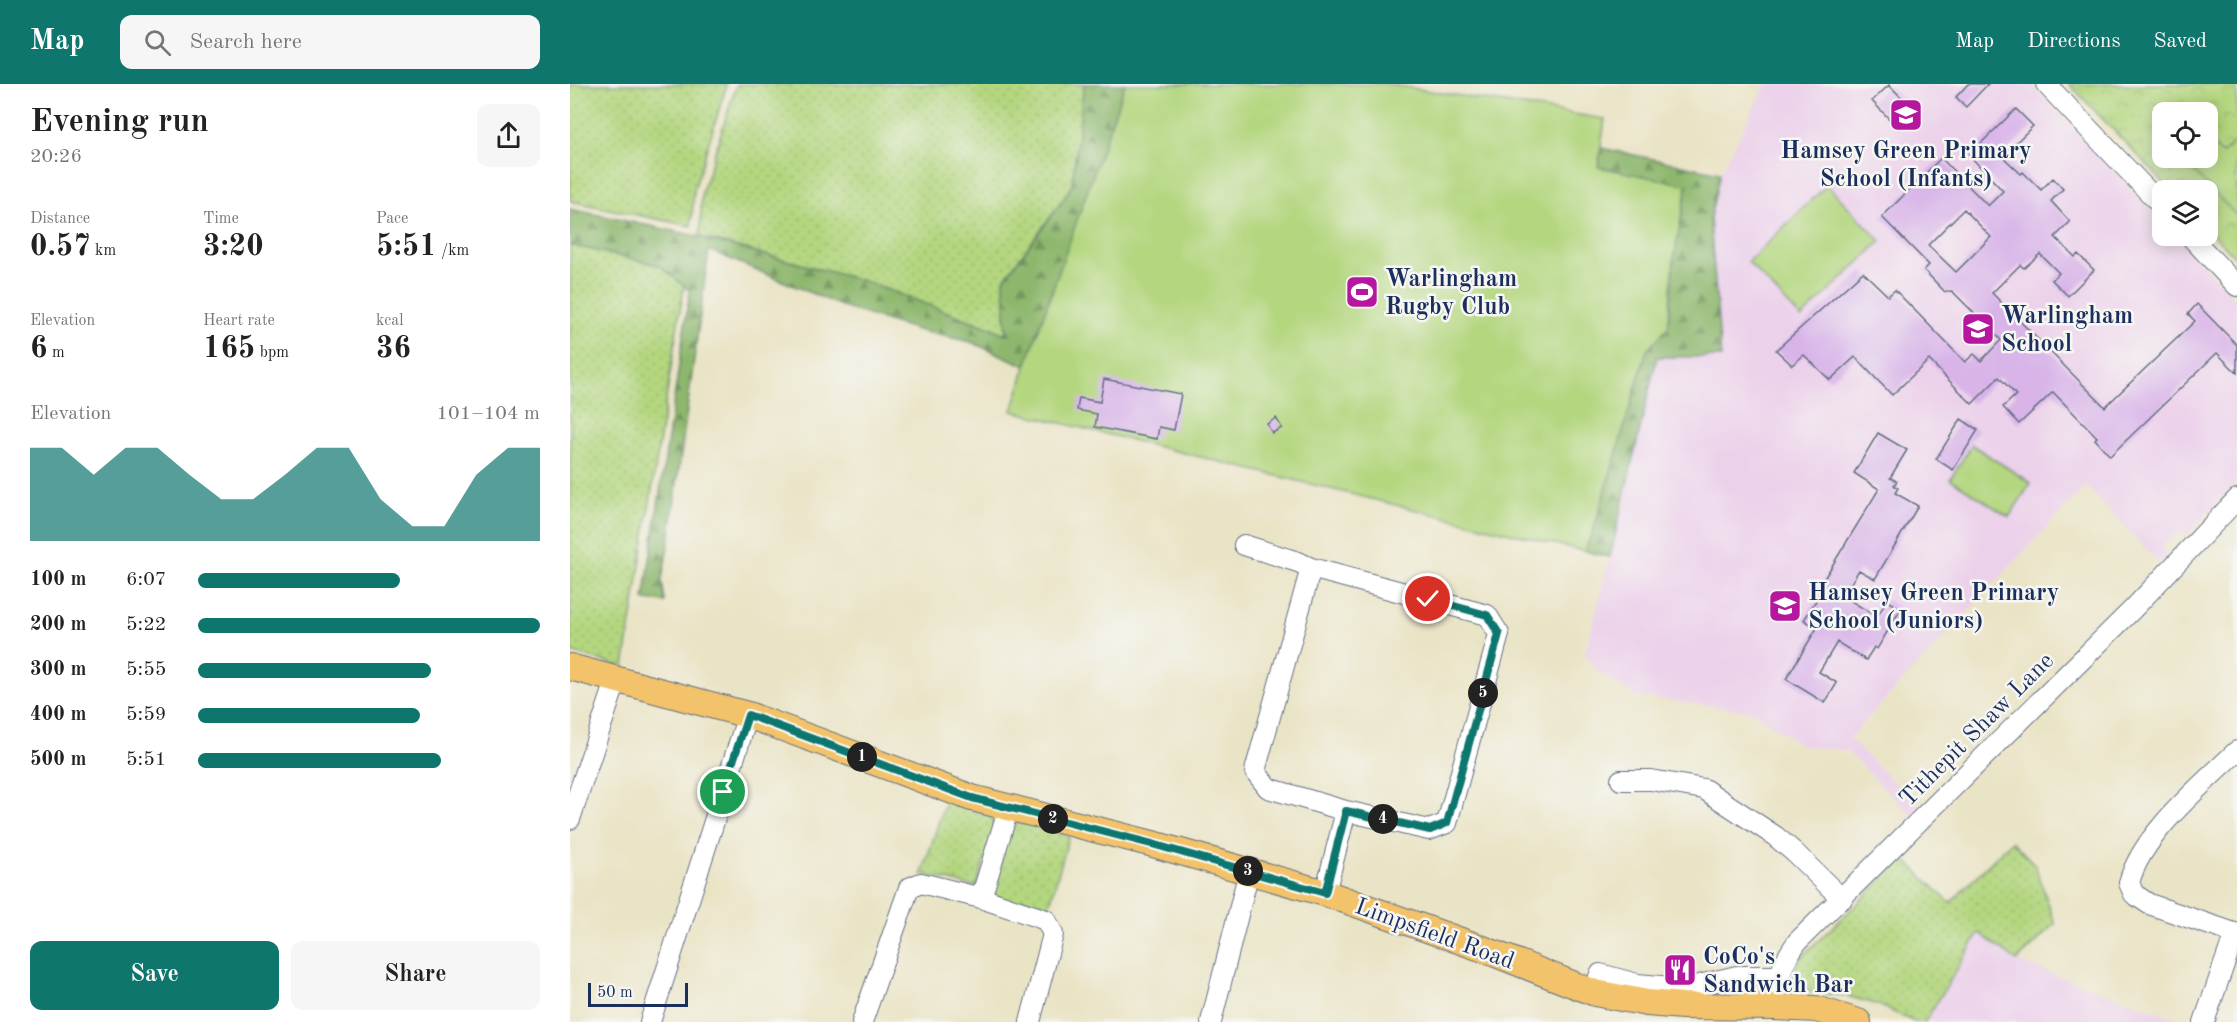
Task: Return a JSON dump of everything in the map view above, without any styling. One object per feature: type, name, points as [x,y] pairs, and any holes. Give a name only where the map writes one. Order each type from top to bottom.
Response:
[{"type":"main road","name":"Limpsfield Road","points":[[570,667],[748,715],[972,798],[1152,844],[1325,893],[1478,947],[1593,992],[1647,1003],[1738,1015],[1774,1007],[1816,1010],[1858,1022]]},
{"type":"street","points":[[2046,84],[2152,195]]},
{"type":"street","points":[[2199,246],[2237,286]]},
{"type":"street","name":"Tithepit Shaw Lane","points":[[1774,1007],[1779,976],[1784,962],[1797,942],[2125,617],[2237,499]]},
{"type":"street","points":[[1244,545],[1311,568],[1487,615],[1499,634],[1447,823],[1430,830],[1346,811],[1268,788],[1255,771],[1311,568]]},
{"type":"street","points":[[570,819],[616,681]]},
{"type":"street","points":[[650,1022],[748,715]]},
{"type":"street","points":[[2204,1022],[2236,934],[2149,904],[2134,894],[2129,883],[2139,858],[2174,813],[2237,752]]},
{"type":"street","points":[[1621,780],[1651,780],[1704,789],[1775,836],[1842,899]]},
{"type":"street","points":[[981,898],[1009,807]]},
{"type":"street","points":[[1325,893],[1346,811]]},
{"type":"street","points":[[1211,1022],[1249,871]]},
{"type":"street","points":[[862,1022],[909,888],[921,883],[981,898],[1046,920],[1053,934],[1030,1022]]},
{"type":"street","points":[[1593,992],[1599,975],[1604,974],[1636,984],[1672,987],[1695,986],[1737,976],[1779,976]]},
{"type":"shaded area","points":[[1766,84],[2031,84],[2152,211],[2152,246],[2185,246],[2237,301],[2237,481],[2187,535],[2176,532],[2162,547],[2168,555],[2159,563],[2086,486],[1849,738],[1920,808],[1912,816],[1847,751],[1801,745],[1752,711],[1635,696],[1597,671],[1585,654],[1657,357],[1721,357],[1710,218],[1720,173]]},
{"type":"shaded area","points":[[1979,933],[2017,961],[2186,1022],[1925,1022]]},
{"type":"green space","points":[[570,84],[727,84],[694,190],[691,226],[570,201]]},
{"type":"green space","points":[[737,84],[1086,84],[1072,185],[1004,279],[1006,334],[864,281],[700,237],[702,192]]},
{"type":"green space","points":[[1084,84],[1125,84],[1026,366],[971,342],[921,331],[849,309],[709,250],[662,580],[665,602],[644,600],[690,291],[659,265],[570,245],[570,209],[692,235],[864,281],[1006,334],[1004,279],[1072,185]]},
{"type":"green space","name":"Warlingham Rugby Club","points":[[1125,84],[1386,84],[1605,119],[1598,167],[1687,185],[1674,257],[1668,327],[1647,350],[1593,531],[1584,551],[1012,411]]},
{"type":"green space","points":[[2069,84],[2237,84],[2237,259],[2218,239],[2218,180],[2161,180]]},
{"type":"green space","points":[[2237,139],[2237,216],[2218,197],[2218,180],[2202,180],[2192,170],[2194,168],[2218,168],[2218,150],[2222,154]]},
{"type":"green space","points":[[1601,148],[1720,173],[1710,218],[1721,357],[1657,357],[1610,557],[1584,551],[1593,531],[1647,350],[1668,327],[1674,257],[1687,186],[1598,167]]},
{"type":"green space","points":[[1827,185],[1881,241],[1801,318],[1748,262]]},
{"type":"green space","points":[[570,245],[659,265],[684,285],[624,667],[570,652]]},
{"type":"green space","points":[[1972,445],[2031,483],[2009,517],[1950,479]]},
{"type":"green space","points":[[946,800],[991,817],[995,828],[976,887],[922,874]]},
{"type":"green space","points":[[1019,822],[1069,836],[1047,914],[996,897],[990,888],[1009,829]]},
{"type":"green space","points":[[2012,841],[2035,865],[2055,924],[2017,961],[1979,933],[1925,1022],[1914,1022],[1879,1005],[1843,995],[1810,992],[1799,986],[1794,978],[1795,966],[1800,958],[1904,859],[1950,903]]},
{"type":"building","points":[[1968,84],[1988,84],[1966,107],[1956,97]]},
{"type":"building","points":[[1889,85],[1915,111],[1898,128],[1872,101]]},
{"type":"building","points":[[2016,109],[2033,126],[2002,156],[2041,190],[2053,178],[2063,189],[2051,201],[2070,222],[2055,237],[2075,257],[2078,254],[2094,270],[2068,296],[2052,280],[2059,273],[2040,254],[2024,268],[2020,265],[1992,293],[2105,407],[2195,321],[2188,314],[2197,304],[2237,345],[2237,373],[2217,353],[2110,456],[2095,439],[2097,437],[2053,392],[2019,424],[2003,407],[2016,395],[1999,377],[1972,404],[1929,360],[1892,395],[1855,357],[1830,380],[1804,355],[1792,365],[1776,350],[1863,272],[1888,296],[1895,290],[1965,362],[1974,354],[1981,361],[2001,340],[1952,291],[1945,292],[1924,270],[1929,265],[1882,217],[1941,158],[1988,206],[2003,191],[1969,155]],"holes":[[[1964,209],[1991,237],[1956,272],[1928,245]]]},
{"type":"building","points":[[1104,379],[1181,394],[1174,430],[1159,427],[1157,439],[1095,427],[1097,414],[1077,410],[1079,398],[1100,402]]},
{"type":"building","points":[[1276,418],[1282,428],[1272,433],[1267,424]]},
{"type":"building","points":[[1961,419],[1978,430],[1953,470],[1936,459]]},
{"type":"building","points":[[1878,433],[1907,450],[1890,478],[1897,481],[1894,485],[1898,488],[1895,493],[1918,506],[1875,579],[1859,570],[1843,596],[1877,617],[1887,600],[1901,609],[1877,649],[1874,647],[1866,660],[1837,642],[1819,672],[1837,683],[1825,703],[1786,679],[1817,628],[1804,620],[1823,589],[1819,587],[1879,489],[1854,473]]},
{"type":"place","name":"Hamsey Green Primary School (Infants)","points":[[1906,115]]},
{"type":"place","name":"Warlingham Rugby Club","points":[[1362,292]]},
{"type":"place","name":"Warlingham School","points":[[1978,329]]},
{"type":"place","name":"Hamsey Green Primary School (Juniors)","points":[[1785,606]]},
{"type":"place","name":"CoCo's Sandwich Bar","points":[[1680,970]]},
{"type":"route","points":[[723,792],[748,715],[972,798],[1152,844],[1325,893],[1346,811],[1430,830],[1447,823],[1499,634],[1487,615],[1428,599]]}]
